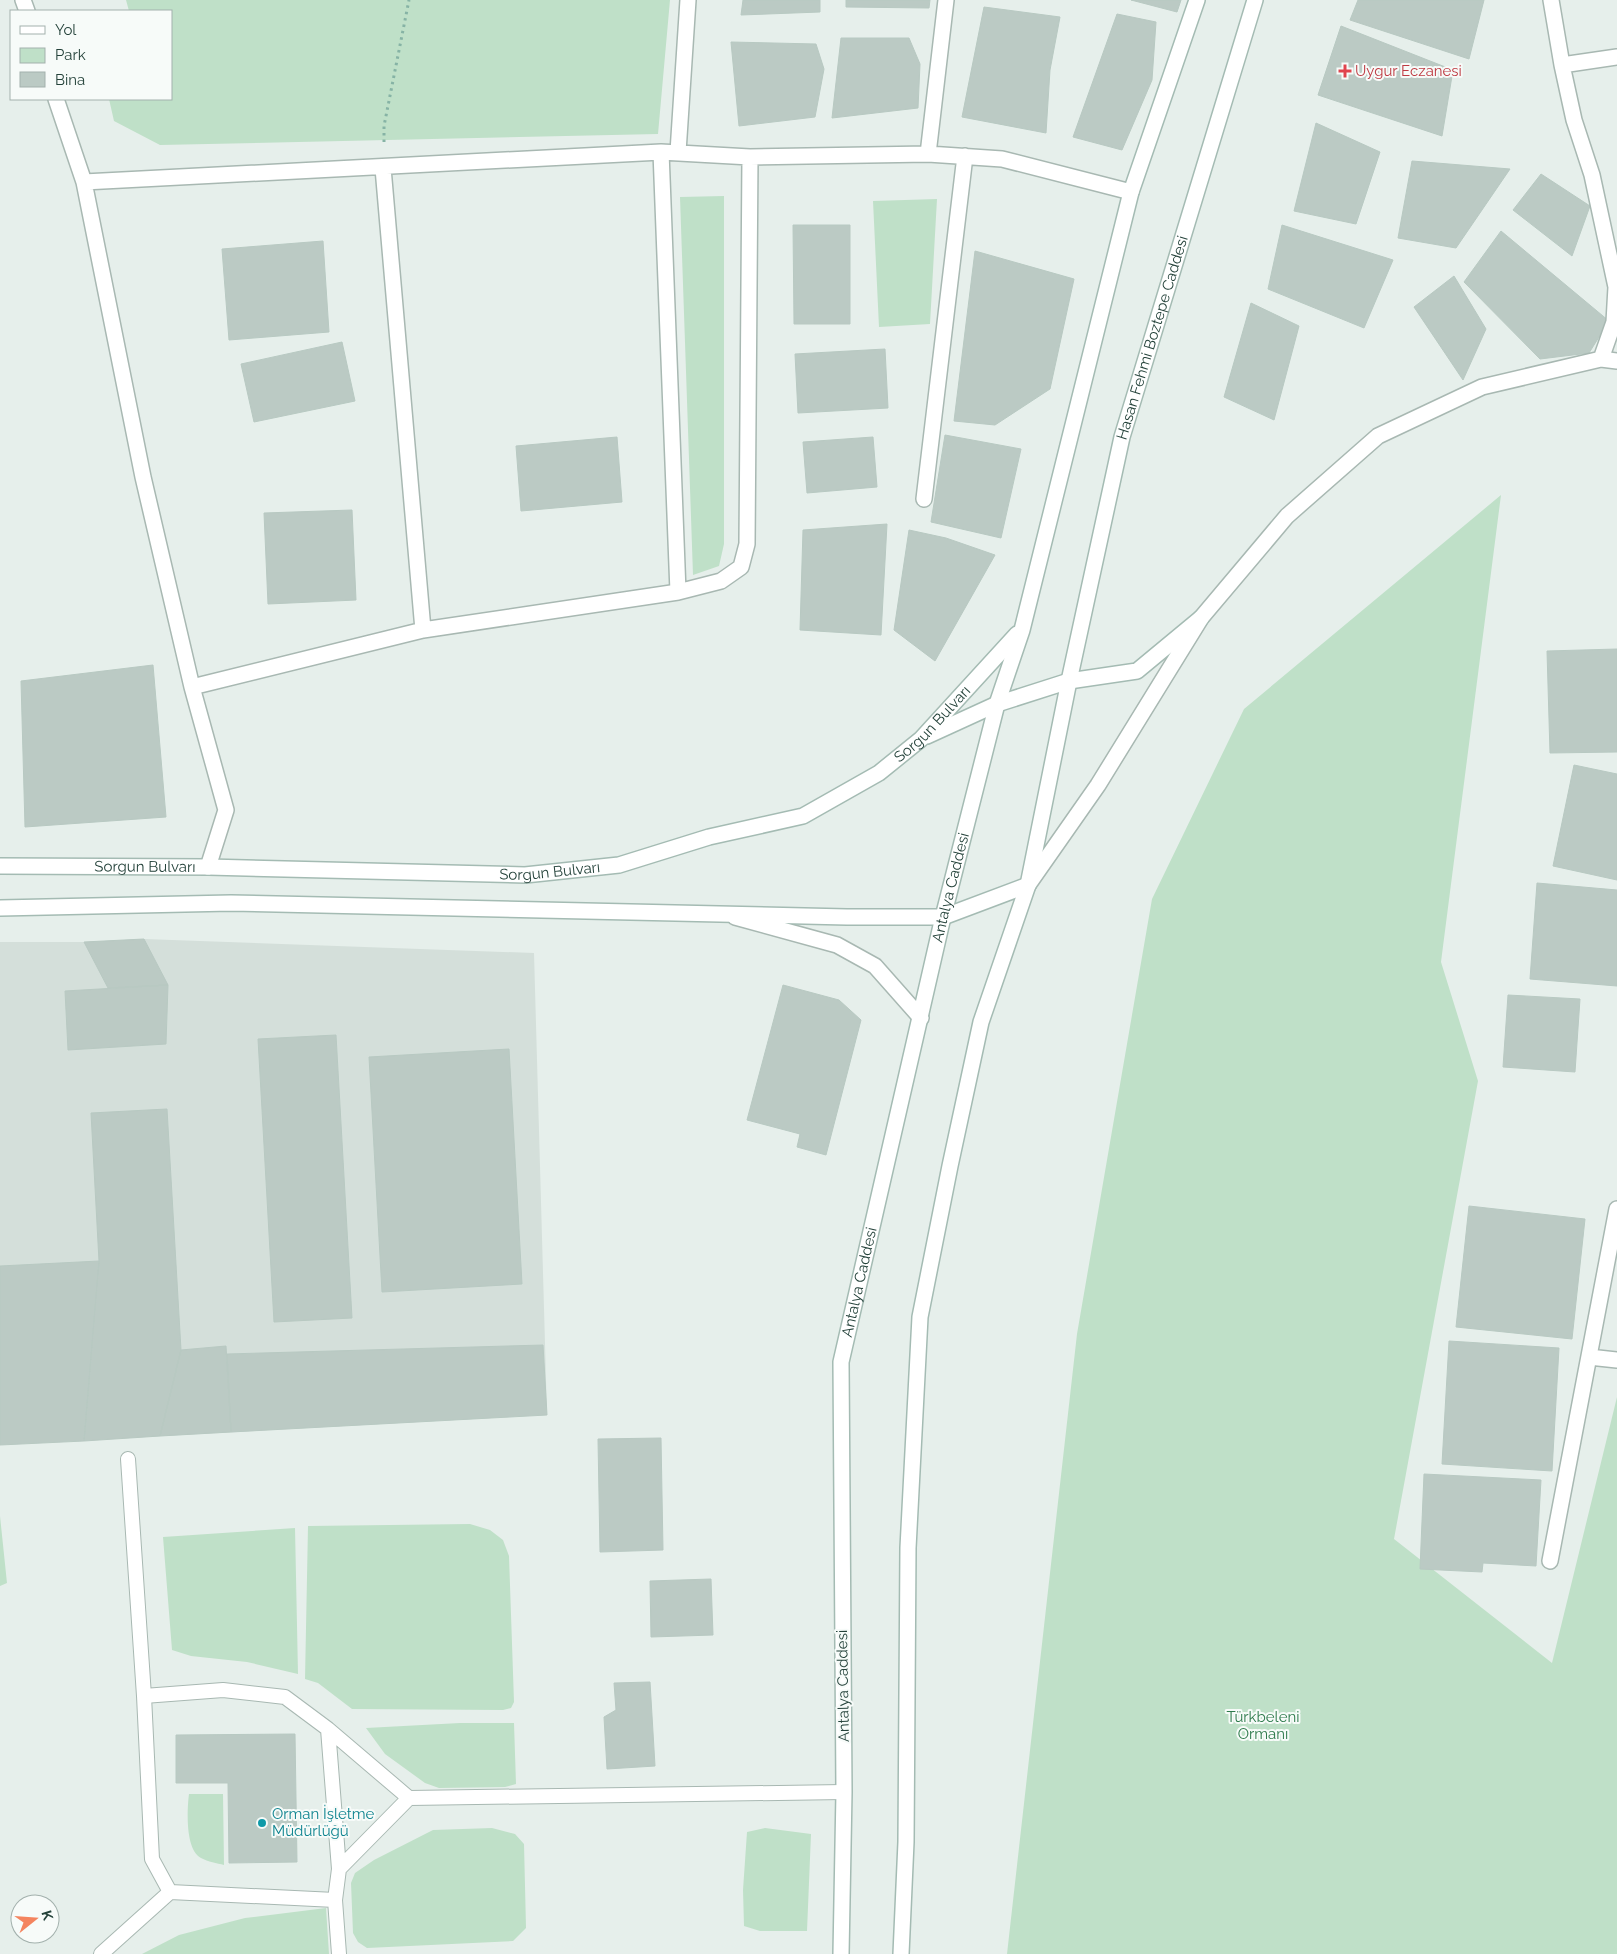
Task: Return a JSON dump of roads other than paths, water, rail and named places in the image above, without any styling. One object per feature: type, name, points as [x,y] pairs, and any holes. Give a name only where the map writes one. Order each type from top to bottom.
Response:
[{"type":"main road","points":[[678,152],[688,0]]},
{"type":"main road","points":[[928,154],[946,0]]},
{"type":"main road","points":[[1022,630],[1132,192],[1197,0]]},
{"type":"main road","name":"Hasan Fehmi Boztepe Caddesi","points":[[1069,681],[1122,438],[1254,0]]},
{"type":"main road","points":[[0,908],[231,903],[943,917],[1028,885],[1098,785],[1201,618],[1287,516],[1378,436],[1482,387],[1613,360],[1616,287],[1592,175],[1574,120],[1551,0]]},
{"type":"main road","points":[[1562,65],[1617,57]]},
{"type":"main road","points":[[56,100],[84,182],[143,477],[192,687],[226,810],[208,868]]},
{"type":"main road","points":[[661,152],[678,592]]},
{"type":"main road","points":[[84,182],[383,168],[661,152],[750,157],[928,154],[1002,159],[1132,192]]},
{"type":"main road","points":[[924,499],[965,156]]},
{"type":"main road","points":[[192,687],[423,630],[678,592],[722,581],[741,567],[747,544],[750,157]]},
{"type":"main road","points":[[383,168],[423,630]]},
{"type":"main road","points":[[921,739],[997,704],[1069,681],[1137,671],[1201,618]]},
{"type":"main road","name":"Antalya Caddesi","points":[[841,1954],[844,1792],[840,1362],[943,917],[997,704],[1022,630]]},
{"type":"main road","name":"Sorgun Bulvarı","points":[[0,866],[208,868],[525,875],[619,865],[709,838],[802,816],[879,773],[921,739],[1022,630]]},
{"type":"main road","points":[[902,1954],[906,1842],[908,1548],[920,1317],[950,1166],[982,1022],[1028,885],[1069,681]]},
{"type":"main road","points":[[724,914],[837,945],[875,966],[920,1018]]},
{"type":"main road","points":[[1550,1561],[1617,1209]]},
{"type":"main road","points":[[1589,1357],[1617,1360]]},
{"type":"lane","points":[[128,1459],[144,1696],[152,1859],[170,1892]]},
{"type":"lane","points":[[144,1696],[223,1690],[285,1697],[328,1729],[409,1798],[844,1792]]},
{"type":"lane","points":[[328,1729],[339,1869],[336,1900],[339,1954]]},
{"type":"lane","points":[[339,1869],[409,1798]]},
{"type":"lane","points":[[101,1954],[170,1892],[336,1900]]},
{"type":"place","name":"Uygur Eczanesi","points":[[1345,71]]},
{"type":"place","name":"Orman İşletme Müdürlüğü","points":[[262,1823]]},
{"type":"park label","name":"Türkbeleni Ormanı","points":[[1263,1726]]}]
